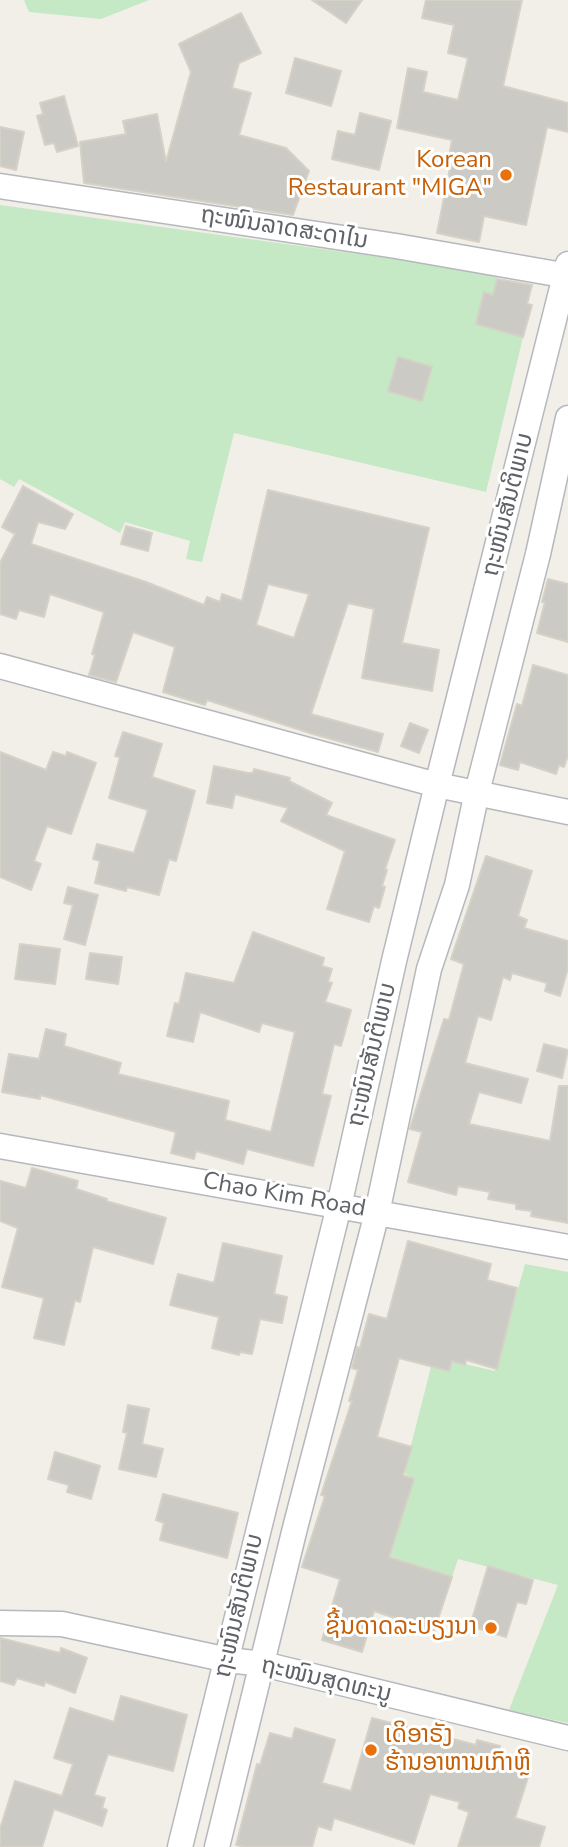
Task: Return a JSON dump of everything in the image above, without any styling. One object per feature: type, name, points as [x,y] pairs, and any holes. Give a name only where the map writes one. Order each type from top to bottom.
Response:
[{"type":"street","name":"ຖະໜົນລາດສະດາໄນ","points":[[0,186],[567,272]]},
{"type":"street","name":"ຖະໜົນສັນຕິພາບ","points":[[180,1847],[339,1206],[437,785],[567,272]]},
{"type":"street","name":"ຖະໜົນສັນຕິພາບ","points":[[217,1847],[295,1528],[377,1213],[429,970],[457,885],[477,792],[538,554],[568,418]]},
{"type":"street","points":[[0,666],[437,785],[568,812]]},
{"type":"street","name":"Chao Kim Road","points":[[0,1146],[568,1247]]},
{"type":"street","name":"ຖະໜົນສຸດທະນູ","points":[[0,1623],[62,1624],[228,1660],[263,1664],[568,1738]]},
{"type":"green space","points":[[24,0],[149,0],[101,19],[29,12]]},
{"type":"green space","points":[[0,205],[498,273],[493,295],[484,293],[476,324],[523,337],[486,492],[234,433],[202,562],[186,559],[190,541],[125,522],[120,533],[19,479],[14,487],[0,479]],"holes":[[[398,357],[432,367],[422,401]]]},
{"type":"green space","points":[[525,1264],[568,1272],[568,1723],[509,1710],[558,1585],[458,1559],[452,1577],[390,1556],[414,1479],[404,1473],[431,1367],[449,1371],[452,1361],[495,1371]]},
{"type":"building","points":[[312,0],[362,0],[346,23]]},
{"type":"building","points":[[426,0],[522,0],[503,86],[568,103],[568,132],[547,127],[526,225],[484,216],[479,242],[437,233],[452,158],[449,157],[452,140],[397,128],[408,68],[427,72],[423,92],[458,100],[468,58],[448,53],[454,25],[422,18]]},
{"type":"building","points":[[241,13],[261,53],[239,63],[232,88],[251,93],[239,135],[286,148],[309,171],[293,215],[84,183],[80,142],[126,134],[123,121],[157,114],[166,162],[191,72],[179,44]]},
{"type":"building","points":[[295,58],[341,71],[331,106],[286,93]]},
{"type":"building","points":[[64,96],[78,146],[57,152],[54,143],[45,145],[37,116],[43,114],[40,103]]},
{"type":"building","points":[[360,113],[391,121],[379,170],[332,159],[338,131],[355,135]]},
{"type":"building","points":[[0,127],[24,132],[16,170],[0,166]]},
{"type":"building","points":[[497,279],[532,285],[527,304],[532,305],[523,337],[476,324],[484,292],[493,295]]},
{"type":"building","points":[[398,357],[432,367],[422,401],[388,391]]},
{"type":"building","points":[[23,486],[73,514],[65,529],[38,522],[31,544],[146,582],[204,605],[207,597],[220,602],[222,594],[242,601],[268,490],[429,528],[402,643],[439,650],[432,691],[362,678],[374,609],[348,603],[311,714],[383,734],[378,752],[207,700],[205,705],[163,692],[175,647],[133,632],[116,682],[89,675],[104,612],[50,594],[44,617],[19,610],[16,619],[0,614],[0,563],[15,534],[2,527]],"holes":[[[268,584],[309,594],[294,638],[256,625]]]},
{"type":"building","points":[[126,526],[152,533],[148,551],[121,544]]},
{"type":"building","points":[[548,579],[568,584],[568,642],[537,633]]},
{"type":"building","points":[[533,665],[568,675],[568,755],[564,767],[559,765],[556,774],[520,762],[518,770],[500,765],[517,704],[522,706]]},
{"type":"building","points":[[410,723],[428,730],[419,753],[401,746]]},
{"type":"building","points":[[123,732],[162,744],[152,777],[195,791],[176,861],[169,859],[159,895],[127,887],[126,891],[95,883],[100,861],[93,859],[97,844],[134,853],[148,810],[109,798],[120,757],[115,756]]},
{"type":"building","points":[[0,752],[46,770],[53,752],[66,756],[67,752],[96,763],[71,834],[47,826],[34,861],[41,864],[31,890],[0,877]]},
{"type":"building","points":[[214,766],[248,773],[253,773],[254,769],[290,778],[289,781],[332,803],[326,815],[395,840],[385,869],[387,870],[382,886],[385,887],[379,908],[374,906],[369,922],[327,909],[345,851],[281,821],[288,808],[235,794],[232,808],[207,803]]},
{"type":"building","points":[[486,856],[532,871],[518,916],[527,920],[524,928],[568,941],[568,968],[560,996],[545,991],[547,983],[512,973],[510,980],[503,977],[491,1020],[478,1016],[465,1063],[528,1079],[521,1103],[479,1092],[469,1124],[550,1141],[559,1086],[568,1086],[568,1223],[531,1216],[532,1211],[516,1209],[516,1204],[488,1199],[490,1192],[458,1186],[456,1195],[408,1182],[422,1132],[410,1129],[444,1019],[449,1020],[464,964],[451,959]]},
{"type":"building","points":[[68,887],[98,895],[85,945],[64,939],[73,905],[64,903]]},
{"type":"building","points":[[253,932],[324,958],[322,966],[332,969],[328,982],[332,983],[325,1002],[351,1010],[341,1046],[334,1044],[322,1094],[331,1096],[313,1166],[247,1149],[243,1164],[196,1151],[194,1159],[171,1153],[176,1132],[40,1095],[40,1099],[2,1092],[9,1054],[39,1059],[46,1029],[66,1034],[64,1046],[121,1063],[118,1074],[229,1101],[225,1120],[271,1132],[295,1032],[262,1023],[259,1032],[200,1012],[193,1042],[167,1036],[175,1003],[179,1004],[186,973],[234,983]]},
{"type":"building","points":[[20,944],[60,949],[55,984],[15,979]]},
{"type":"building","points":[[90,953],[122,957],[118,984],[86,979]]},
{"type":"building","points":[[544,1044],[568,1050],[562,1078],[537,1071]]},
{"type":"building","points":[[32,1168],[78,1181],[76,1189],[107,1199],[106,1201],[166,1218],[153,1264],[93,1247],[80,1302],[75,1300],[64,1345],[34,1338],[44,1298],[2,1287],[18,1228],[0,1221],[0,1181],[26,1188]]},
{"type":"building","points":[[408,1241],[491,1264],[487,1280],[517,1288],[497,1369],[466,1360],[465,1365],[452,1361],[449,1371],[399,1358],[377,1437],[412,1447],[403,1475],[414,1479],[389,1557],[452,1577],[434,1631],[374,1611],[362,1652],[322,1640],[340,1579],[302,1567],[325,1496],[321,1495],[352,1401],[349,1401],[358,1370],[352,1368],[357,1347],[360,1348],[369,1314],[387,1319]]},
{"type":"building","points":[[223,1243],[282,1256],[274,1294],[287,1297],[282,1323],[260,1319],[252,1354],[240,1352],[239,1355],[212,1348],[219,1317],[170,1305],[178,1274],[214,1283]]},
{"type":"building","points":[[128,1405],[149,1409],[142,1444],[163,1449],[156,1477],[119,1469],[127,1433],[123,1432]]},
{"type":"building","points":[[55,1452],[100,1466],[91,1499],[67,1492],[69,1485],[48,1479]]},
{"type":"building","points":[[163,1494],[238,1513],[227,1558],[160,1540],[164,1523],[156,1520]]},
{"type":"building","points":[[488,1566],[533,1580],[526,1604],[517,1602],[506,1637],[470,1626]]},
{"type":"building","points":[[0,1638],[60,1653],[61,1648],[87,1658],[75,1693],[45,1682],[44,1686],[17,1678],[14,1685],[0,1681]]},
{"type":"building","points":[[121,1696],[187,1715],[173,1771],[108,1754],[94,1795],[105,1798],[102,1808],[107,1810],[102,1826],[54,1809],[42,1847],[0,1847],[0,1829],[15,1781],[62,1796],[73,1764],[54,1758],[70,1708],[114,1722]]},
{"type":"building","points":[[372,1718],[476,1745],[477,1740],[500,1746],[496,1760],[530,1771],[515,1818],[545,1827],[539,1847],[458,1847],[469,1812],[458,1808],[460,1802],[430,1794],[414,1844],[334,1818],[331,1830],[318,1826],[312,1847],[236,1845],[257,1764],[260,1765],[270,1733],[292,1739],[295,1728],[335,1740],[322,1783],[351,1791]]},
{"type":"place","name":"Korean Restaurant \"MIGA\"","points":[[506,175]]},
{"type":"place","name":"ຊີ້ນດາດລະບຽງນາ","points":[[491,1628]]},
{"type":"place","name":"ເດິອາຣັງ ຮ້ານອາຫານເກົາຫຼີ","points":[[371,1750]]}]
